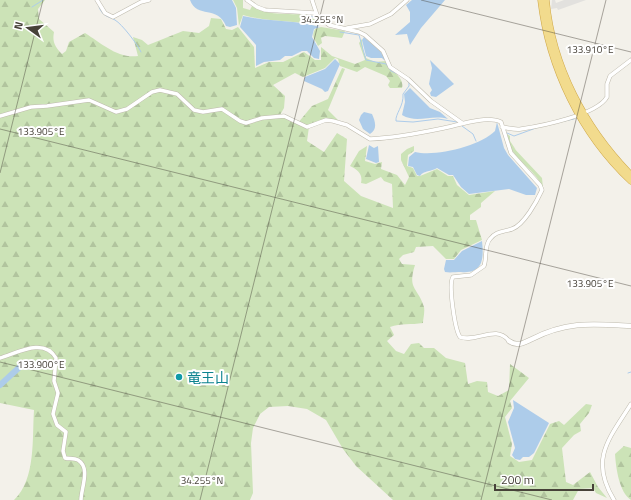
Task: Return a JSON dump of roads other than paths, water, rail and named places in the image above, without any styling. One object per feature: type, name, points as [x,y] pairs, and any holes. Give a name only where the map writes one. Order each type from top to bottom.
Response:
[{"type":"highway","points":[[541,0],[545,24],[554,58],[581,113],[601,148],[631,181]]},
{"type":"highway","points":[[546,0],[558,56],[581,113],[604,145],[631,175]]},
{"type":"street","points":[[97,0],[107,15],[113,17],[141,2],[149,0]]},
{"type":"street","points":[[247,0],[257,7],[265,10],[306,12],[317,15],[329,25],[365,35],[383,51],[390,67],[406,76],[431,101],[462,123]]},
{"type":"street","points":[[312,0],[317,15]]},
{"type":"street","points":[[344,28],[370,24],[391,14],[407,0]]},
{"type":"street","points":[[503,130],[519,129],[581,113],[604,101],[607,96],[607,84],[610,76],[631,60]]},
{"type":"street","points":[[0,116],[31,107],[89,100],[116,112],[127,109],[152,92],[160,90],[177,94],[194,110],[203,112],[222,109],[243,123],[268,116],[288,116],[299,125],[311,127],[328,120],[348,125],[370,139],[444,128],[462,123],[496,120],[501,122],[511,153],[540,185],[542,190],[532,208],[517,226],[497,233],[490,239],[486,262],[481,269],[471,275],[453,277],[451,285],[454,314],[460,337],[467,338],[498,333],[506,336],[509,340],[516,344],[520,344],[548,331],[574,325],[631,326]]},
{"type":"street","points":[[0,358],[39,347],[47,349],[54,355],[56,361],[54,381],[58,393],[53,417],[57,425],[66,432],[63,452],[65,458],[77,460],[84,468],[85,476],[81,500]]},
{"type":"street","points":[[614,500],[603,476],[605,446],[631,404]]},
{"type":"water","points":[[190,0],[232,0],[236,8],[237,25],[230,27],[226,26],[218,16],[197,9],[193,6]]},
{"type":"water","points":[[412,0],[445,0],[421,28],[410,45],[407,34],[395,35],[410,22],[410,12],[406,5]]},
{"type":"water","points":[[243,16],[301,23],[320,27],[314,29],[312,37],[320,51],[319,59],[314,58],[307,51],[302,51],[292,56],[285,56],[280,60],[264,62],[256,66],[256,45],[240,27]]},
{"type":"water","points":[[364,37],[380,51],[385,58],[384,60],[382,58],[371,58],[366,56],[362,40]]},
{"type":"water","points":[[335,59],[340,64],[328,91],[325,92],[322,89],[304,81],[305,77],[325,69]]},
{"type":"water","points":[[430,60],[454,84],[436,97],[431,96],[430,93],[432,90],[429,84],[432,68]]},
{"type":"water","points":[[410,88],[430,108],[440,112],[448,119],[413,119],[402,115],[405,102],[404,94]]},
{"type":"water","points":[[364,112],[372,114],[374,119],[375,127],[373,132],[370,134],[363,129],[359,120]]},
{"type":"water","points":[[497,122],[504,148],[508,155],[537,188],[535,195],[526,195],[509,189],[469,194],[461,187],[453,175],[449,175],[437,168],[420,176],[417,175],[413,167],[408,166],[409,157],[415,152],[446,152],[469,146],[495,131]]},
{"type":"water","points":[[369,145],[374,148],[378,146],[379,162],[376,163],[366,159]]},
{"type":"water","points":[[482,241],[483,254],[478,268],[474,271],[468,272],[445,272],[444,269],[446,260],[454,260],[462,251]]},
{"type":"water","points":[[513,400],[549,423],[534,453],[529,457],[523,457],[520,460],[515,459],[512,455],[515,448],[508,422],[514,408]]},
{"type":"waterway","points":[[32,7],[43,0]]},
{"type":"waterway","points":[[99,7],[106,16],[115,20],[122,26],[141,52]]},
{"type":"waterway","points":[[311,16],[322,22],[317,26]]},
{"type":"waterway","points":[[340,32],[359,35],[366,60],[386,64],[391,71],[398,74]]},
{"type":"waterway","points":[[409,81],[409,86],[403,94],[396,121],[413,122],[438,119],[457,122]]},
{"type":"waterway","points":[[564,121],[574,119]]},
{"type":"waterway","points":[[462,126],[473,134],[476,141]]},
{"type":"waterway","points":[[507,133],[514,136],[536,128]]},
{"type":"waterway","points":[[0,385],[23,364]]},
{"type":"place","name":"竜王山","points":[[179,377]]}]
